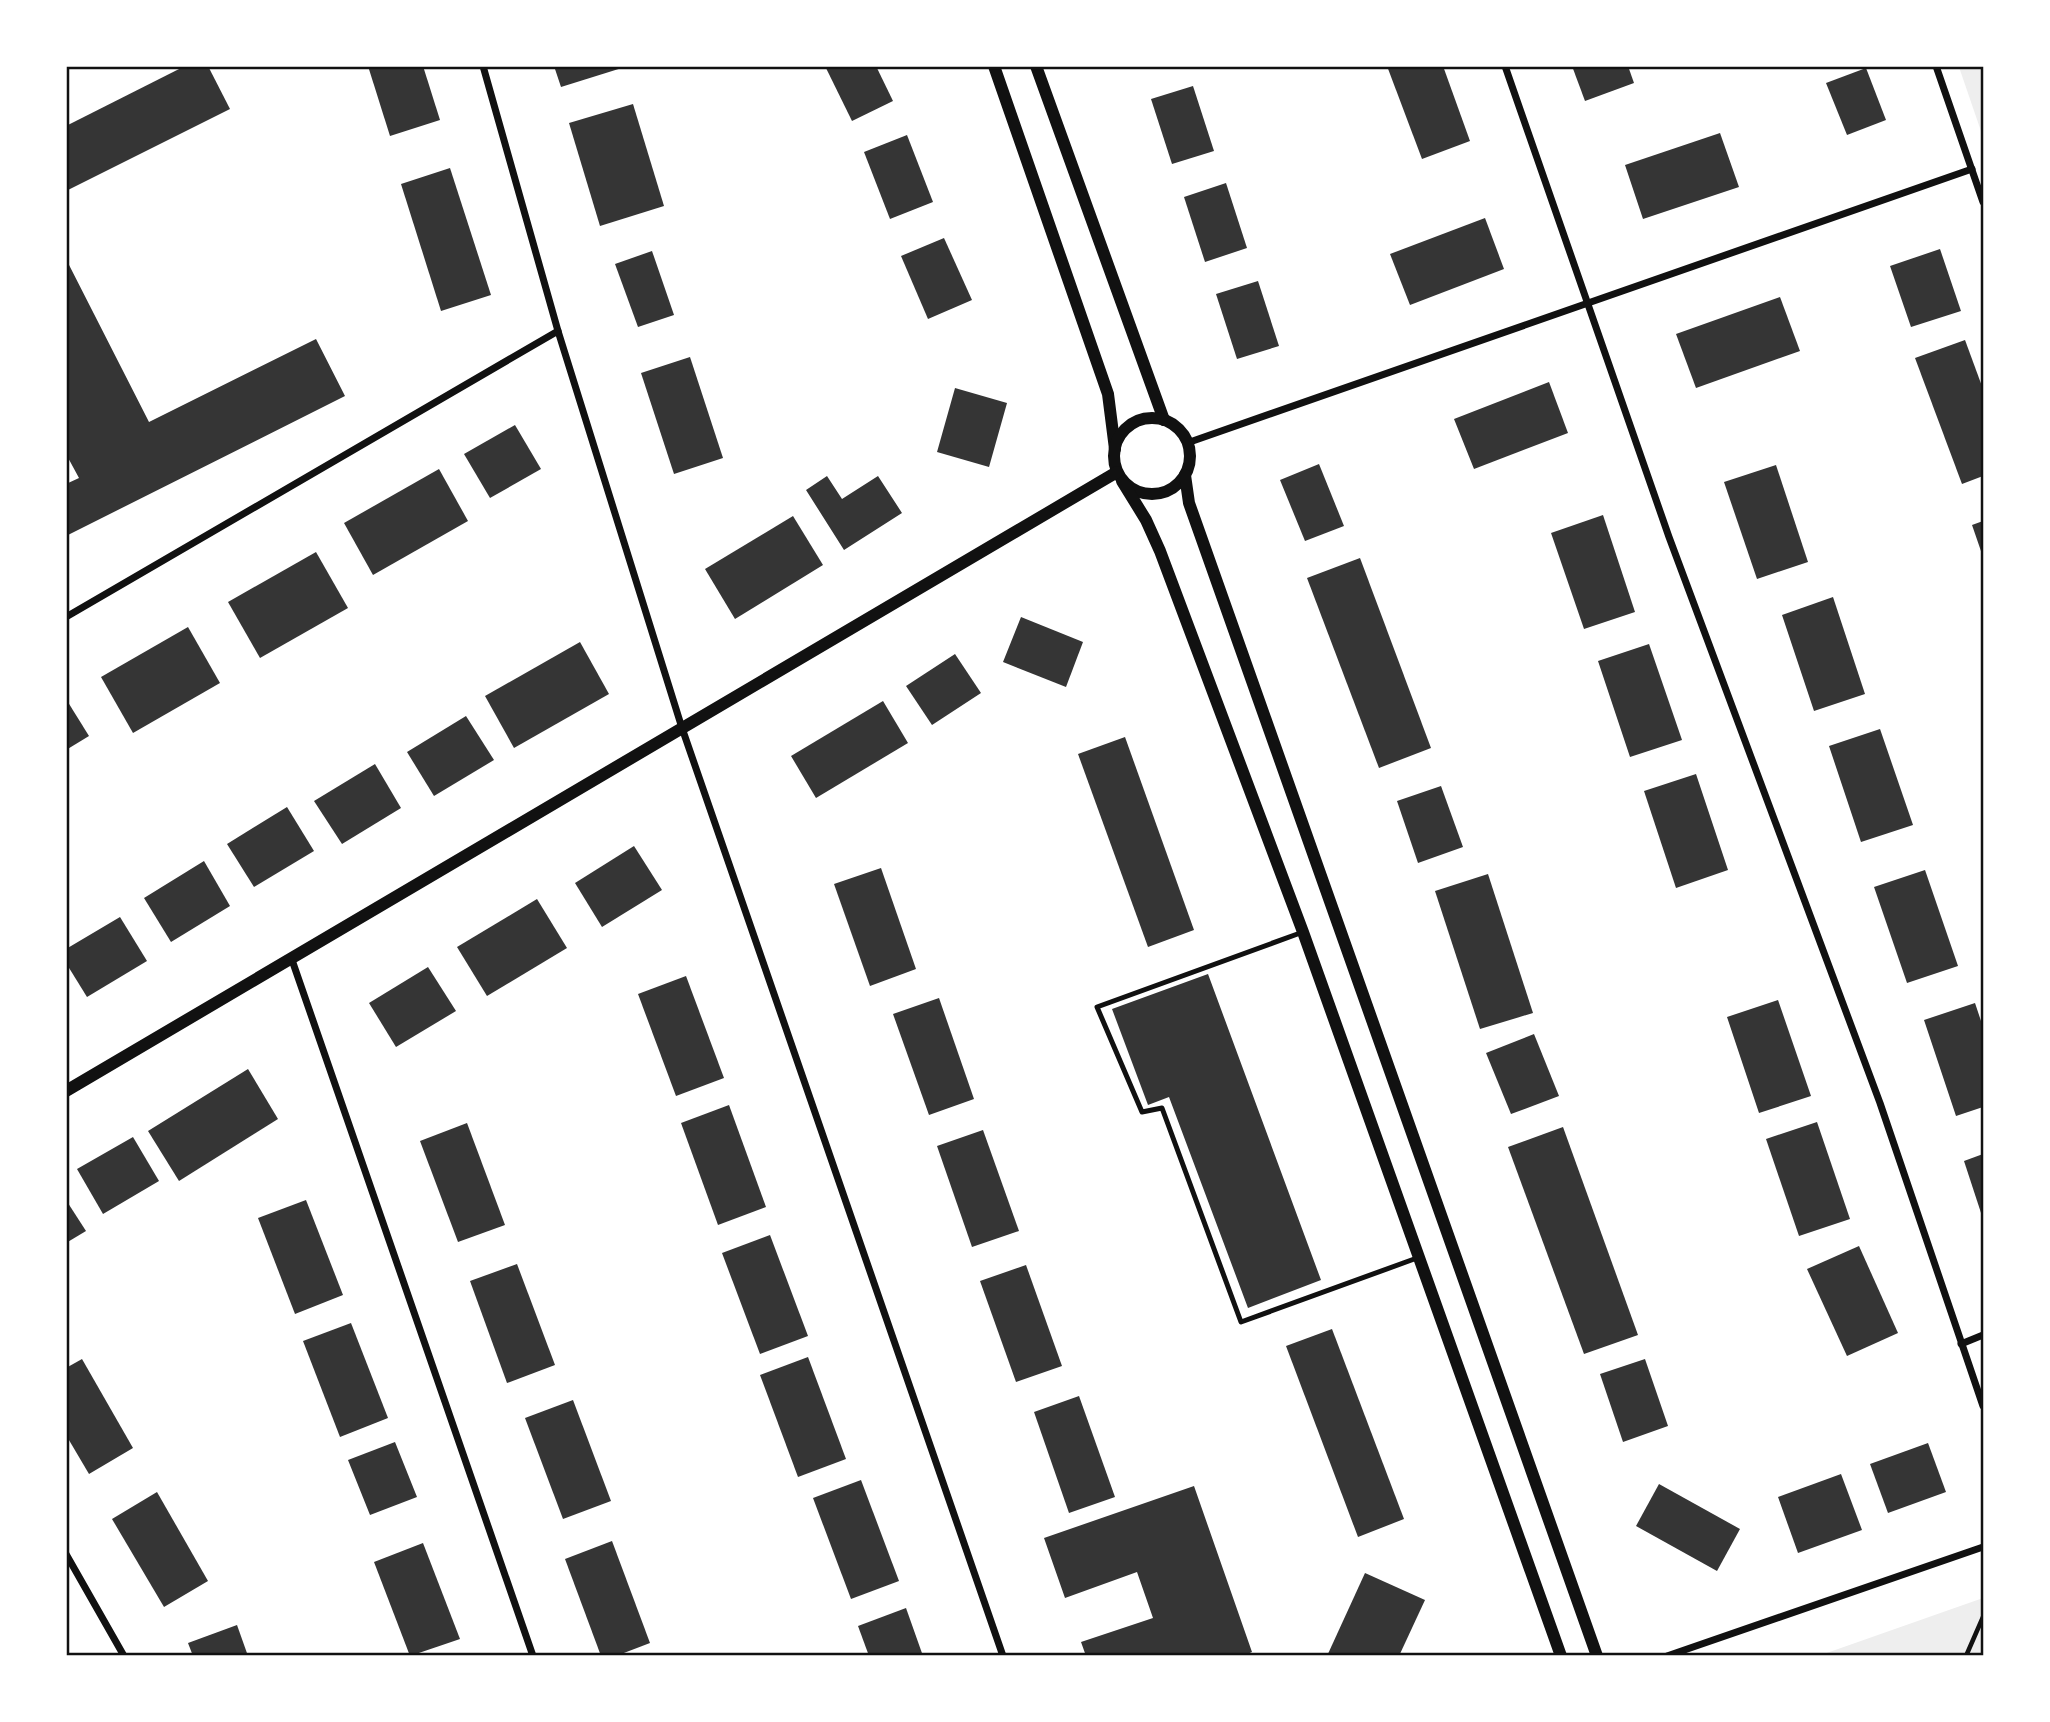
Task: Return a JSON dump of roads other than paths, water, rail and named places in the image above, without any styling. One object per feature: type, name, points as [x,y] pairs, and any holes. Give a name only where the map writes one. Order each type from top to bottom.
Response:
[{"type":"street","points":[[483,66],[558,331],[682,728],[1003,1656]]},
{"type":"street","points":[[994,66],[1108,394],[1119,476],[1146,520],[1160,551],[1303,932],[1561,1656]]},
{"type":"street","points":[[1035,66],[1164,420]]},
{"type":"street","points":[[1506,66],[1669,537],[1880,1103],[1983,1406]]},
{"type":"street","points":[[1936,66],[1983,202]]},
{"type":"street","points":[[1187,443],[1972,169]]},
{"type":"street","points":[[66,617],[558,331]]},
{"type":"street","points":[[1115,449],[1129,426],[1151,418],[1164,420],[1175,427],[1187,443],[1189,462],[1185,475],[1177,485],[1155,495],[1131,489],[1119,476]]},
{"type":"street","points":[[1185,475],[1193,513],[1597,1656]]},
{"type":"street","points":[[66,1091],[682,728],[1119,476]]},
{"type":"street","points":[[292,960],[533,1656]]},
{"type":"street","points":[[1961,1343],[1983,1335]]},
{"type":"street","points":[[1667,1656],[1983,1546]]},
{"type":"street","points":[[66,1554],[124,1656]]},
{"type":"lane","points":[[1303,932],[1097,1007],[1142,1112],[1162,1108],[1241,1322],[1417,1258]]}]
